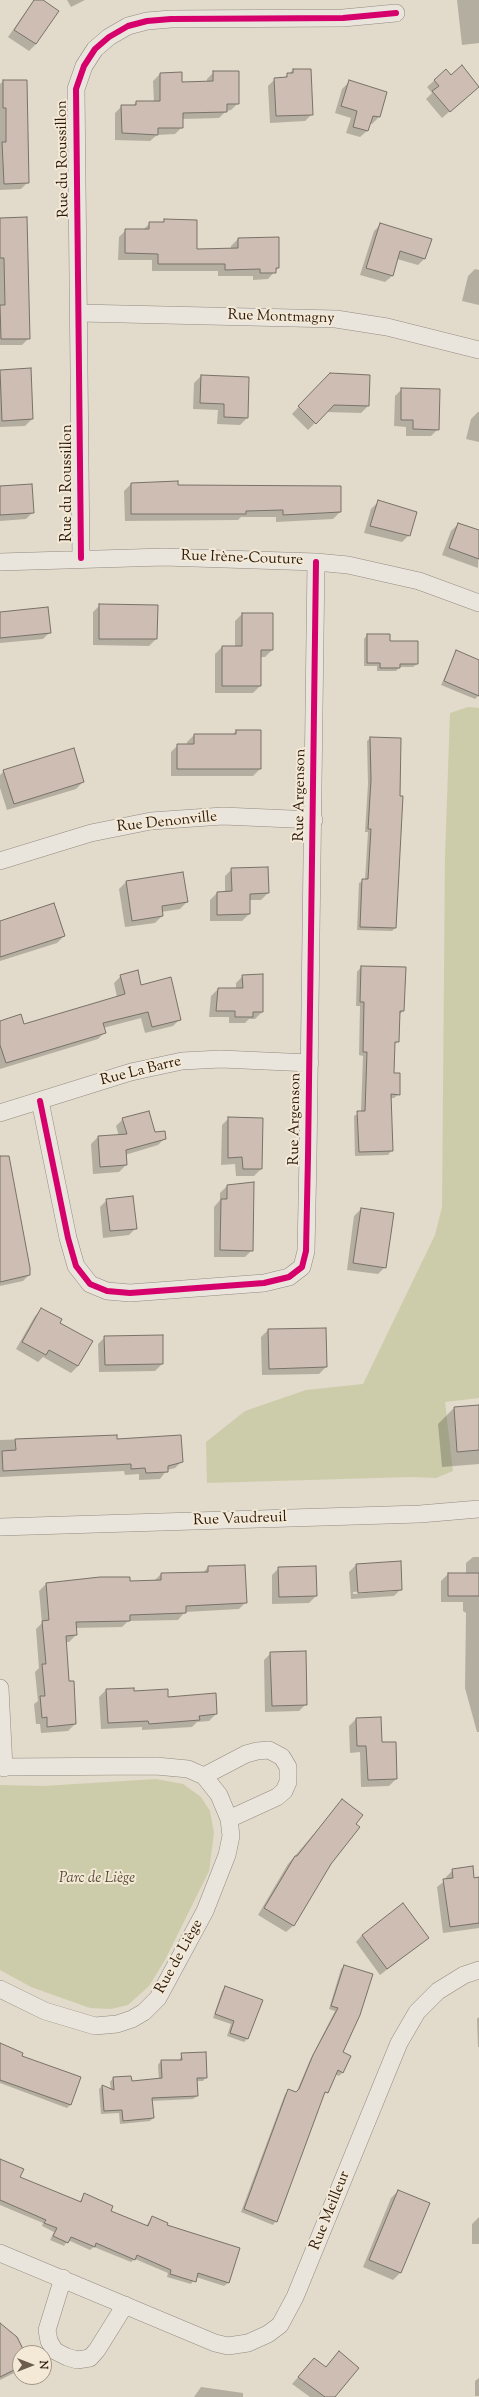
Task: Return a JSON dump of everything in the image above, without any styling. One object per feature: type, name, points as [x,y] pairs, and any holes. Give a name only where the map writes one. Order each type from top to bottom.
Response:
[{"type":"street","name":"Rue du Roussillon","points":[[81,558],[80,312],[76,89],[84,66],[95,50],[108,37],[128,26],[147,21],[172,19],[344,18],[396,13]]},
{"type":"street","name":"Rue Montmagny","points":[[80,312],[336,320],[387,327],[479,350]]},
{"type":"street","name":"Rue Irène-Couture","points":[[0,562],[164,556],[316,562],[348,565],[405,578],[479,603]]},
{"type":"street","name":"Rue Argenson","points":[[40,1101],[68,1238],[76,1266],[90,1284],[107,1291],[130,1293],[278,1282],[289,1277],[302,1267],[306,1251],[310,1063],[316,562]]},
{"type":"street","name":"Rue Denonville","points":[[0,860],[91,833],[151,821],[223,816],[314,820]]},
{"type":"street","name":"Rue La Barre","points":[[0,1113],[137,1071],[182,1061],[221,1060],[310,1063]]},
{"type":"street","name":"Rue Vaudreuil","points":[[0,1527],[412,1514],[479,1509]]},
{"type":"street","points":[[0,1688],[2,1768],[156,1766],[188,1769],[204,1776],[246,1754],[258,1751],[269,1750],[282,1757],[288,1767],[288,1782],[284,1791],[277,1797],[229,1819]]},
{"type":"street","name":"Rue de Liège","points":[[0,1989],[45,2011],[95,2026],[117,2024],[132,2019],[144,2012],[158,1998],[205,1911],[227,1855],[231,1836],[229,1819],[219,1795],[204,1776]]},
{"type":"street","name":"Rue Meilleur","points":[[0,2253],[63,2278],[215,2343],[228,2346],[248,2343],[268,2334],[280,2325],[295,2297],[399,2043],[417,2012],[438,1991],[464,1975],[479,1970]]},
{"type":"street","points":[[63,2278],[47,2330],[49,2341],[55,2351],[67,2357],[77,2360],[90,2358],[97,2350],[125,2305]]},
{"type":"green space","points":[[468,707],[479,708],[479,1398],[445,1402],[453,1471],[436,1478],[410,1477],[207,1483],[206,1442],[245,1411],[306,1390],[363,1384],[435,1235],[442,1207],[445,856],[450,713]]},
{"type":"green space","name":"Parc de Liège","points":[[156,1779],[183,1784],[201,1797],[210,1811],[214,1833],[209,1871],[165,1960],[149,1986],[128,2005],[111,2009],[90,2008],[31,1987],[0,1970],[0,1785],[43,1786]]},
{"type":"building","points":[[34,0],[43,0],[59,11],[36,44],[14,30]]},
{"type":"building","points":[[462,65],[479,87],[450,112],[432,91],[439,86],[434,80],[446,69],[451,75]]},
{"type":"building","points":[[293,69],[311,69],[313,115],[276,116],[274,78],[287,77],[287,73],[293,73]]},
{"type":"building","points":[[213,71],[239,71],[239,104],[227,104],[227,112],[183,113],[183,128],[158,128],[158,135],[122,133],[121,105],[136,105],[136,101],[160,101],[160,73],[182,72],[182,82],[213,81]]},
{"type":"building","points":[[3,80],[27,80],[29,183],[4,184],[2,142],[6,142],[6,108],[3,108]]},
{"type":"building","points":[[349,80],[387,92],[380,117],[373,116],[368,131],[353,127],[357,111],[341,106]]},
{"type":"building","points":[[27,217],[30,339],[1,339],[0,305],[5,305],[4,258],[0,258],[0,218]]},
{"type":"building","points":[[164,219],[197,220],[197,249],[238,248],[238,238],[279,237],[279,268],[276,268],[276,273],[260,273],[260,269],[225,270],[225,264],[158,264],[158,254],[125,253],[125,229],[149,229],[149,222],[164,222]]},
{"type":"building","points":[[380,223],[432,239],[425,259],[400,251],[393,276],[366,268]]},
{"type":"building","points":[[31,368],[33,419],[2,421],[0,370]]},
{"type":"building","points":[[330,373],[370,375],[369,406],[334,405],[316,424],[298,406]]},
{"type":"building","points":[[201,375],[249,377],[248,418],[224,417],[224,404],[200,403]]},
{"type":"building","points":[[401,388],[440,389],[439,430],[413,429],[413,420],[401,420]]},
{"type":"building","points":[[178,481],[178,485],[341,486],[341,512],[283,515],[283,510],[246,511],[246,514],[131,514],[131,483]]},
{"type":"building","points":[[32,484],[34,513],[0,515],[0,486]]},
{"type":"building","points":[[378,500],[417,512],[410,536],[370,526]]},
{"type":"building","points":[[458,523],[479,530],[479,559],[449,548]]},
{"type":"building","points":[[99,604],[158,605],[157,639],[99,639]]},
{"type":"building","points":[[48,607],[51,633],[0,638],[0,612]]},
{"type":"building","points":[[242,613],[273,613],[273,650],[261,650],[261,686],[222,686],[222,646],[242,646]]},
{"type":"building","points":[[367,634],[390,634],[390,641],[418,641],[418,664],[400,664],[400,668],[380,668],[380,663],[367,663]]},
{"type":"building","points":[[456,650],[479,660],[479,696],[444,681]]},
{"type":"building","points":[[236,730],[261,730],[261,769],[177,769],[177,744],[194,744],[194,734],[236,734]]},
{"type":"building","points":[[370,737],[401,738],[400,796],[403,796],[396,928],[360,927],[362,879],[368,879],[371,829],[368,829],[371,780]]},
{"type":"building","points":[[74,748],[84,782],[14,804],[3,770]]},
{"type":"building","points":[[268,867],[269,893],[250,894],[250,914],[217,915],[217,892],[232,891],[231,868]]},
{"type":"building","points":[[183,872],[188,902],[162,906],[163,916],[132,921],[126,881]]},
{"type":"building","points":[[54,903],[65,936],[0,957],[0,921]]},
{"type":"building","points":[[361,966],[406,967],[404,1011],[400,1011],[399,1042],[395,1042],[394,1073],[400,1073],[400,1095],[391,1094],[393,1151],[359,1152],[357,1111],[365,1111],[367,1052],[363,1052],[364,1002],[360,1002]]},
{"type":"building","points":[[138,970],[141,985],[171,977],[181,1020],[152,1027],[148,1012],[103,1023],[106,1033],[6,1063],[0,1045],[0,1021],[21,1014],[24,1024],[125,994],[120,975]]},
{"type":"building","points":[[263,974],[263,1012],[253,1012],[253,1017],[235,1017],[235,1011],[216,1011],[218,988],[243,988],[242,975]]},
{"type":"building","points":[[149,1111],[155,1132],[165,1131],[166,1139],[126,1150],[127,1165],[100,1167],[98,1136],[127,1134],[122,1118]]},
{"type":"building","points":[[228,1117],[263,1118],[262,1169],[243,1169],[242,1157],[228,1158]]},
{"type":"building","points":[[0,1156],[9,1156],[30,1268],[30,1275],[0,1282]]},
{"type":"building","points":[[254,1182],[253,1251],[220,1250],[221,1199],[227,1199],[227,1185]]},
{"type":"building","points":[[133,1196],[137,1229],[110,1231],[106,1199]]},
{"type":"building","points":[[361,1208],[394,1213],[386,1268],[353,1263]]},
{"type":"building","points":[[41,1308],[62,1319],[60,1323],[93,1341],[78,1366],[49,1350],[46,1355],[22,1342]]},
{"type":"building","points":[[326,1328],[327,1367],[269,1369],[268,1329]]},
{"type":"building","points":[[163,1335],[163,1364],[105,1365],[104,1336]]},
{"type":"building","points":[[479,1405],[479,1450],[457,1452],[454,1407]]},
{"type":"building","points":[[117,1435],[117,1439],[181,1435],[183,1462],[168,1466],[168,1472],[146,1473],[145,1468],[131,1469],[131,1464],[3,1471],[2,1451],[16,1450],[15,1439]]},
{"type":"building","points":[[401,1561],[402,1590],[358,1593],[356,1564]]},
{"type":"building","points":[[245,1565],[247,1603],[186,1606],[186,1613],[130,1615],[130,1621],[76,1622],[77,1635],[66,1636],[69,1681],[74,1681],[76,1724],[47,1727],[47,1717],[42,1718],[40,1696],[45,1696],[42,1664],[46,1664],[42,1621],[49,1620],[46,1583],[100,1577],[130,1577],[130,1581],[161,1580],[161,1573],[208,1572],[208,1566]]},
{"type":"building","points":[[316,1566],[317,1596],[279,1597],[278,1567]]},
{"type":"building","points":[[448,1573],[479,1573],[479,1596],[448,1596]]},
{"type":"building","points":[[306,1651],[307,1705],[272,1706],[270,1652]]},
{"type":"building","points":[[134,1688],[134,1691],[168,1689],[168,1697],[216,1693],[217,1714],[199,1716],[200,1720],[149,1724],[148,1721],[108,1723],[106,1689]]},
{"type":"building","points":[[381,1717],[382,1742],[396,1742],[397,1779],[368,1780],[366,1746],[357,1746],[356,1718]]},
{"type":"building","points":[[342,1799],[363,1815],[356,1824],[360,1827],[331,1864],[294,1926],[264,1908],[295,1856],[297,1856]]},
{"type":"building","points":[[473,1866],[474,1878],[479,1877],[479,1923],[450,1927],[443,1879],[453,1878],[452,1869]]},
{"type":"building","points":[[403,1903],[429,1938],[387,1969],[362,1935]]},
{"type":"building","points":[[344,1965],[373,1974],[360,2015],[343,2052],[351,2056],[343,2073],[338,2070],[328,2093],[325,2092],[277,2222],[244,2209],[288,2089],[296,2092],[299,2089],[313,2055],[338,2008],[331,2006]]},
{"type":"building","points":[[225,1986],[263,2000],[248,2039],[230,2033],[234,2021],[215,2014]]},
{"type":"building","points":[[0,2043],[23,2053],[22,2056],[81,2077],[71,2105],[0,2080]]},
{"type":"building","points":[[206,2052],[207,2078],[197,2078],[198,2096],[152,2098],[154,2118],[123,2121],[122,2110],[104,2111],[102,2085],[114,2090],[113,2077],[131,2076],[132,2081],[162,2078],[161,2060],[182,2060],[181,2053]]},
{"type":"building","points":[[0,2159],[24,2169],[20,2177],[81,2202],[84,2193],[113,2206],[111,2211],[148,2226],[152,2216],[168,2223],[167,2225],[240,2248],[229,2283],[198,2273],[196,2282],[170,2274],[171,2270],[137,2255],[135,2260],[96,2243],[95,2247],[71,2237],[68,2243],[53,2236],[57,2228],[44,2223],[46,2220],[0,2200]]},
{"type":"building","points":[[398,2190],[430,2203],[401,2273],[369,2260]]},
{"type":"building","points":[[0,2323],[17,2337],[21,2345],[12,2345],[12,2371],[0,2377]]},
{"type":"building","points":[[339,2351],[359,2368],[335,2397],[325,2397],[298,2377],[314,2358],[326,2367]]},
{"type":"cycle path","points":[[81,558],[76,89],[84,66],[95,49],[109,37],[128,26],[147,21],[171,19],[343,18],[396,13]]},
{"type":"cycle path","points":[[40,1101],[68,1238],[76,1266],[90,1284],[107,1291],[130,1293],[264,1283],[289,1277],[302,1267],[306,1251],[308,1156],[316,562]]}]
